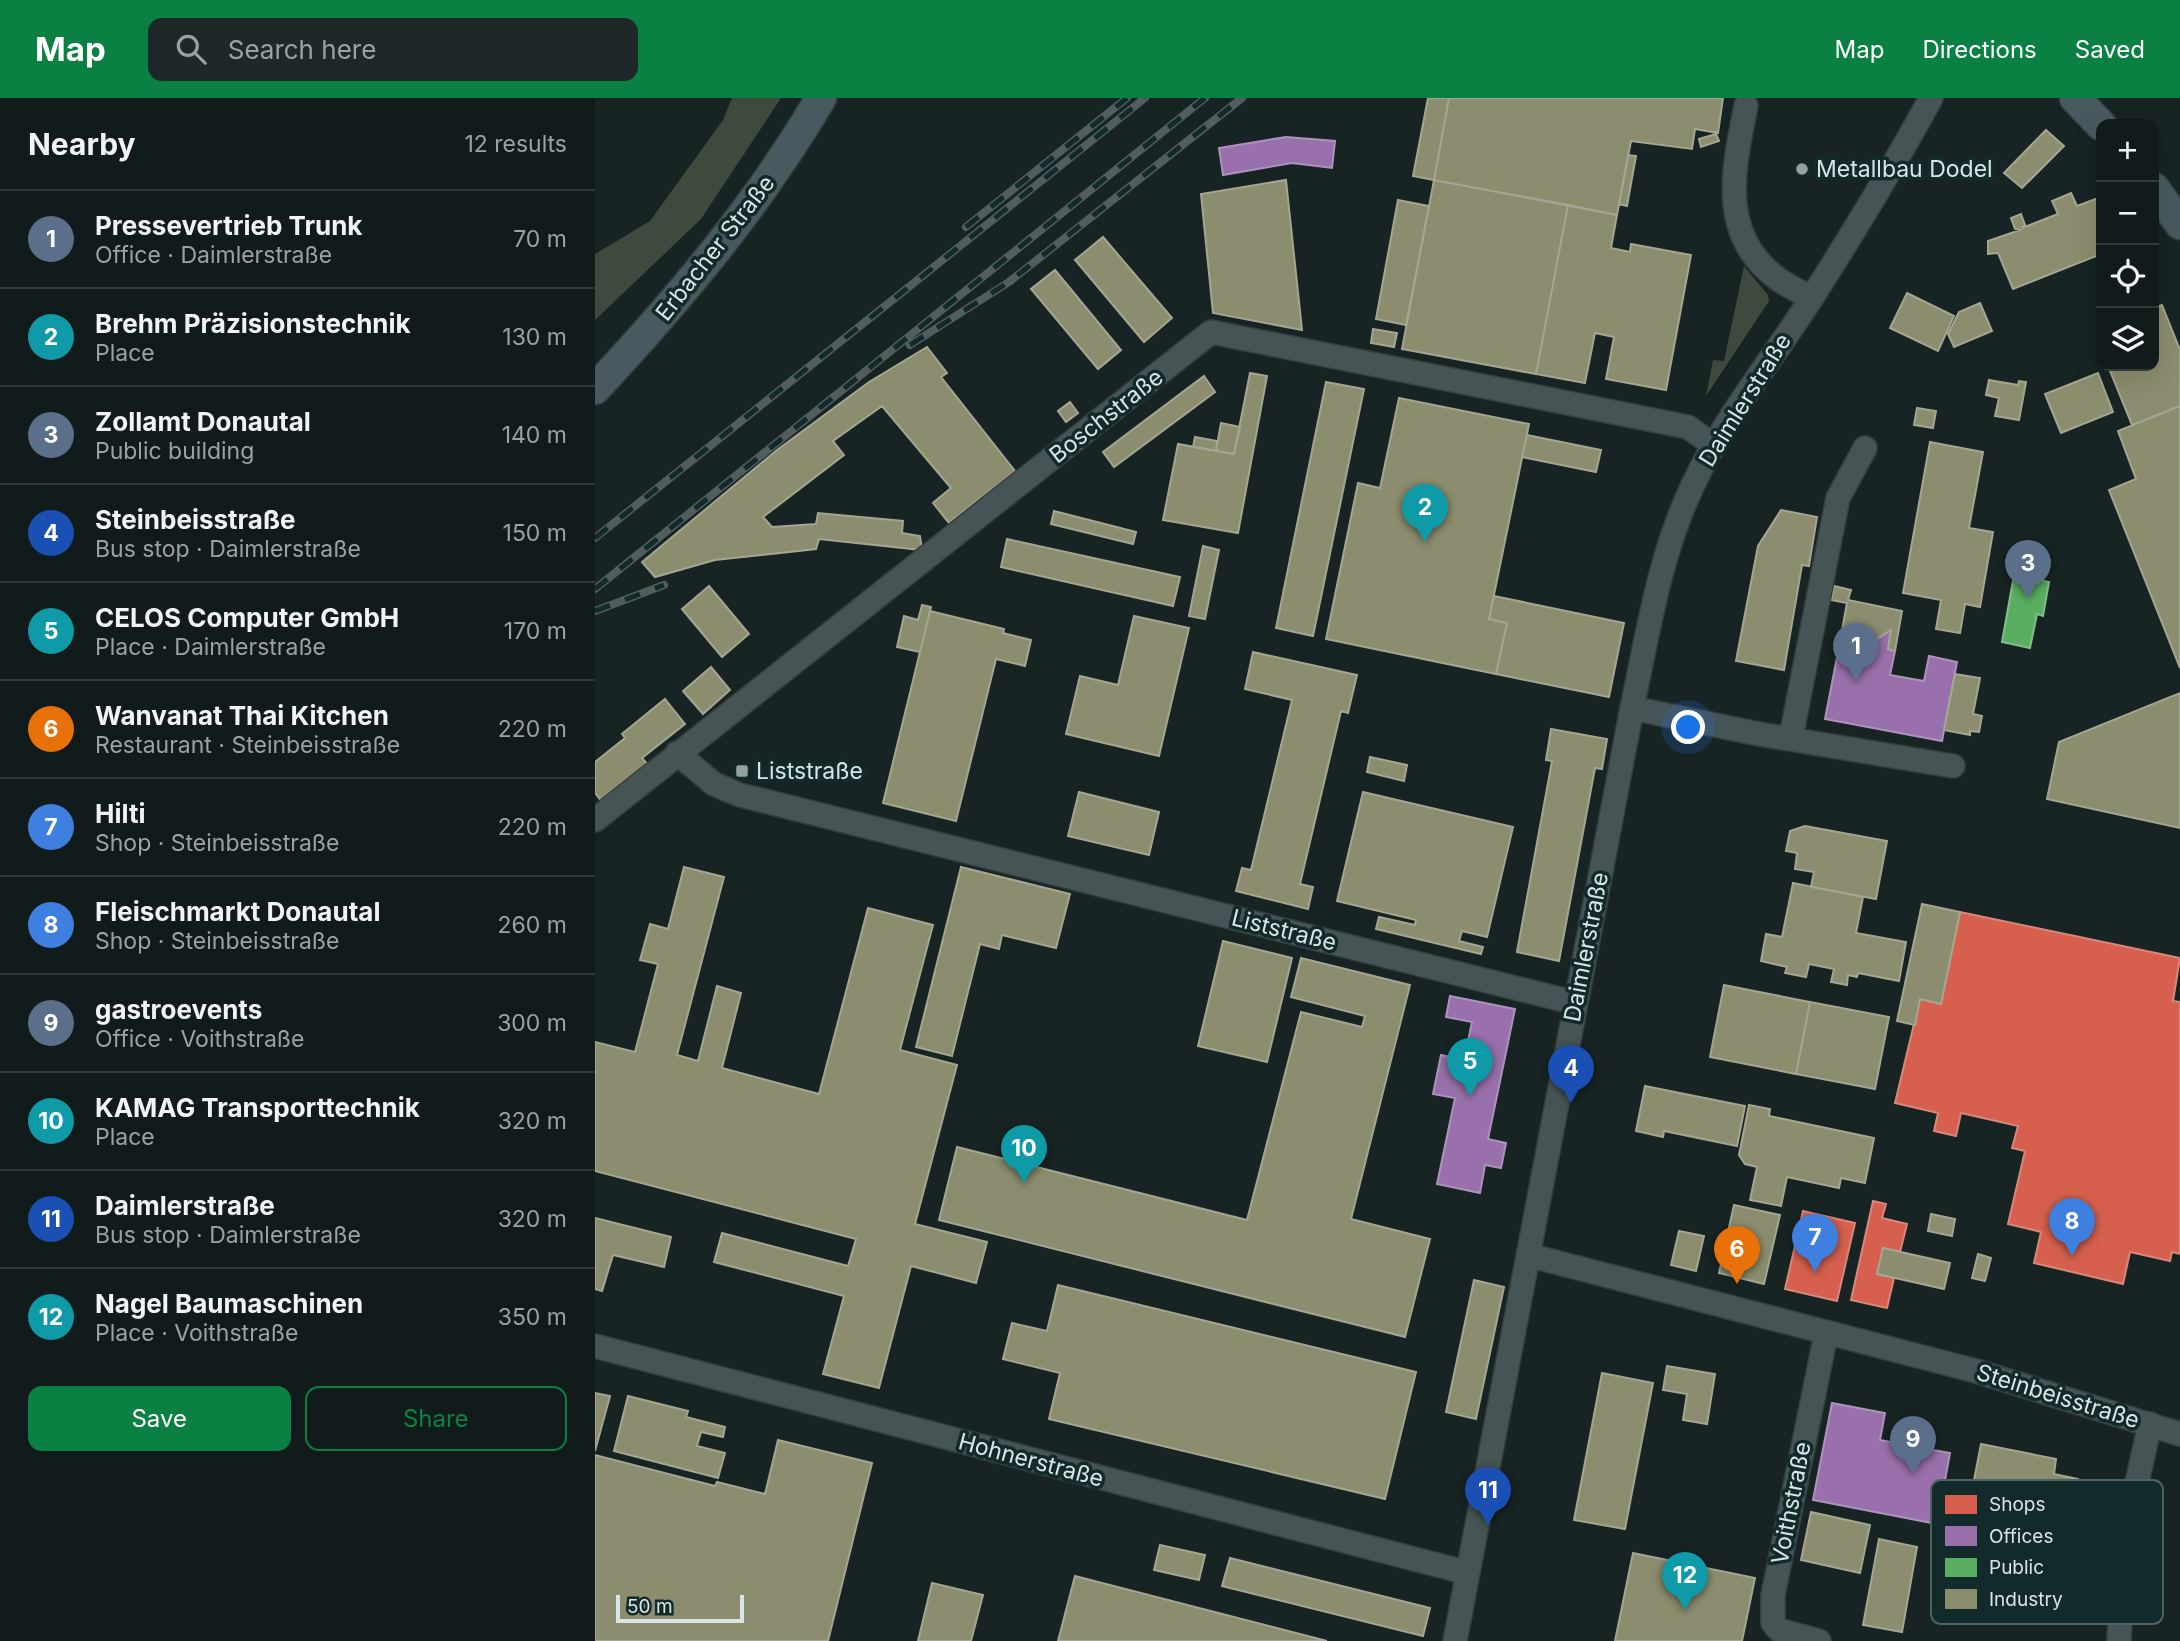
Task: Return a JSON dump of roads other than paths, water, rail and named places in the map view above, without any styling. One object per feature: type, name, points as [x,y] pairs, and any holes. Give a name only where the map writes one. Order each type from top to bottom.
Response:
[{"type":"main road","name":"Erbacher Straße","points":[[595,389],[722,245],[783,161],[821,98]]},
{"type":"main road","points":[[2078,101],[2096,120]]},
{"type":"main road","points":[[2159,195],[2180,224]]},
{"type":"street","name":"Daimlerstraße","points":[[1455,1641],[1576,1003],[1643,710],[1661,571],[1678,519],[1713,445],[1811,298],[1898,160],[1931,98]]},
{"type":"street","points":[[1746,106],[1733,176],[1736,212],[1741,232],[1751,250],[1773,276],[1811,298]]},
{"type":"street","name":"Boschstraße","points":[[595,820],[1211,332],[1688,427],[1713,445]]},
{"type":"street","points":[[1791,737],[1838,498],[1865,448]]},
{"type":"street","points":[[1643,710],[1759,734],[1791,737],[1953,766]]},
{"type":"street","name":"Liststraße","points":[[677,753],[714,784],[740,795],[1576,1003]]},
{"type":"street","name":"Steinbeisstraße","points":[[1528,1255],[1990,1375],[2180,1434]]},
{"type":"street","name":"Voithstraße","points":[[1819,1641],[1779,1630],[1773,1623],[1773,1595],[1826,1334]]},
{"type":"street","name":"Hohnerstraße","points":[[595,1346],[1468,1573]]},
{"type":"street","points":[[2138,1480],[2150,1424]]},
{"type":"railway","points":[[966,227],[1127,98]]},
{"type":"railway","points":[[595,538],[1145,98]]},
{"type":"railway","points":[[595,589],[1205,98]]},
{"type":"railway","points":[[910,345],[1009,282],[1242,98]]},
{"type":"railway","points":[[595,611],[664,585]]},
{"type":"place","name":"Metallbau Dodel","points":[[1802,169]]},
{"type":"place","name":"Brehm Präzisionstechnik","points":[[1425,542]]},
{"type":"place","name":"Zollamt Donautal","points":[[2028,598]]},
{"type":"place","name":"Pressevertrieb Trunk","points":[[1856,681]]},
{"type":"place","name":"Liststraße","points":[[742,771]]},
{"type":"place","name":"CELOS Computer GmbH","points":[[1470,1096]]},
{"type":"place","name":"Steinbeisstraße","points":[[1571,1103]]},
{"type":"place","name":"KAMAG Transporttechnik","points":[[1024,1183]]},
{"type":"place","name":"Fleischmarkt Donautal","points":[[2072,1256]]},
{"type":"place","name":"Hilti","points":[[1815,1272]]},
{"type":"place","name":"Wanvanat Thai Kitchen","points":[[1737,1284]]},
{"type":"place","name":"gastroevents","points":[[1913,1474]]},
{"type":"place","name":"Daimlerstraße","points":[[1488,1525]]},
{"type":"place","name":"Nagel Baumaschinen","points":[[1685,1610]]}]
